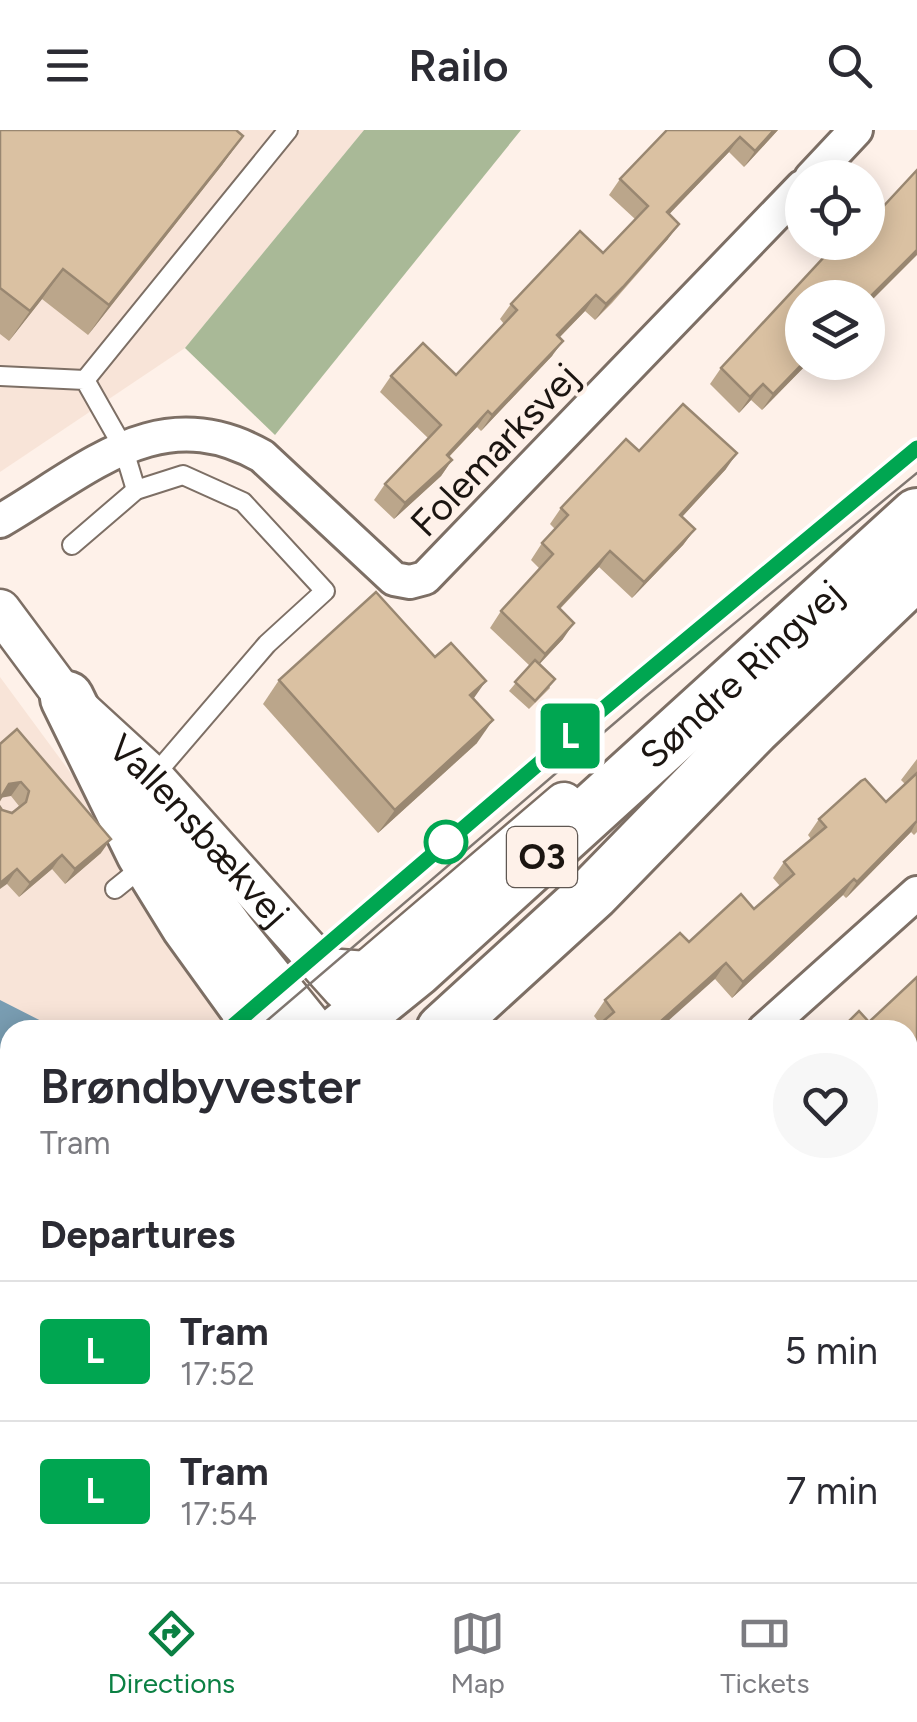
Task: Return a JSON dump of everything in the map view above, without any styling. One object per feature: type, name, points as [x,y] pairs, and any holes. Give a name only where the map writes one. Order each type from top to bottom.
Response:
[{"type":"main road","name":"Søndre Ringvej","points":[[367,1020],[917,515]]},
{"type":"main road","name":"Søndre Ringvej","points":[[453,1020],[593,893],[753,729],[917,572]]},
{"type":"main road","points":[[68,698],[256,1020]]},
{"type":"street","points":[[828,160],[856,130]]},
{"type":"street","name":"Folemarksvej","points":[[0,521],[123,447],[174,432],[237,442],[280,470],[394,579],[410,582],[426,578],[785,205]]},
{"type":"street","name":"Vallensbækvej","points":[[0,610],[68,698],[153,777],[158,855],[351,1020]]},
{"type":"street","points":[[327,969],[366,972],[654,727],[719,698]]},
{"type":"street","name":"Vallensbækvej","points":[[158,855],[327,969],[355,1020]]},
{"type":"street","points":[[775,1020],[917,893]]},
{"type":"lane","points":[[85,380],[288,130]]},
{"type":"lane","points":[[0,376],[85,380]]},
{"type":"lane","points":[[85,380],[123,447],[136,490]]},
{"type":"lane","points":[[72,545],[136,490],[184,475],[242,502],[325,591],[266,644],[153,777]]},
{"type":"shaded area","points":[[0,130],[364,130],[185,348],[0,472]]},
{"type":"shaded area","points":[[0,677],[253,1020],[0,1020]]},
{"type":"green space","points":[[364,130],[521,130],[275,435],[185,348]]},
{"type":"water","points":[[0,1000],[39,1020],[0,1020]]},
{"type":"building","points":[[0,130],[236,130],[243,136],[109,305],[63,269],[30,311],[0,288]]},
{"type":"building","points":[[667,130],[774,130],[755,151],[740,137],[667,212],[679,224],[623,287],[606,304],[596,295],[557,335],[563,341],[492,415],[488,411],[447,455],[452,460],[405,503],[385,484],[441,425],[391,376],[423,343],[456,375],[517,310],[511,304],[580,231],[603,253],[648,206],[620,179]]},
{"type":"building","points":[[917,170],[917,250],[885,282],[803,280],[821,260],[885,260],[885,205]]},
{"type":"building","points":[[785,299],[787,380],[773,394],[763,384],[750,397],[721,368]]},
{"type":"building","points":[[683,404],[737,453],[680,515],[695,529],[644,582],[610,551],[558,607],[574,623],[545,654],[501,611],[553,554],[542,543],[568,515],[561,508],[626,439],[639,451]]},
{"type":"building","points":[[376,592],[435,657],[451,643],[486,681],[470,695],[493,720],[395,810],[279,680]]},
{"type":"building","points":[[535,660],[555,679],[535,701],[515,682]]},
{"type":"building","points":[[17,729],[111,839],[75,869],[62,855],[30,883],[17,869],[0,883],[0,807],[12,813],[26,802],[29,791],[21,782],[9,784],[0,799],[0,744]]},
{"type":"building","points":[[917,773],[917,821],[857,882],[854,879],[743,982],[726,963],[662,1020],[605,1020],[614,1012],[605,1000],[680,933],[689,942],[741,894],[754,909],[794,874],[784,862],[826,827],[819,819],[861,781],[865,779],[886,802]]},
{"type":"building","points":[[917,977],[917,1020],[871,1020]]},
{"type":"building","points":[[859,1011],[867,1020],[850,1020]]},
{"type":"tram line","points":[[240,1020],[586,723],[917,448]]},
{"type":"tram line","name":"L","points":[[240,1020],[586,723],[917,448]]},
{"type":"tram line","points":[[268,1020],[645,697],[917,473]]}]
